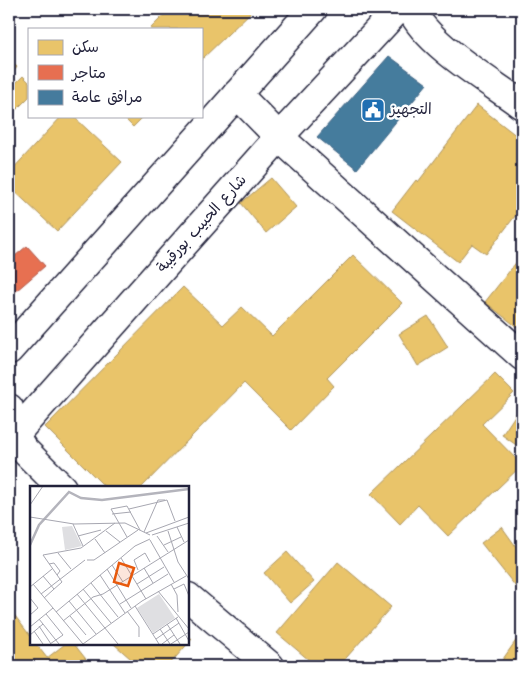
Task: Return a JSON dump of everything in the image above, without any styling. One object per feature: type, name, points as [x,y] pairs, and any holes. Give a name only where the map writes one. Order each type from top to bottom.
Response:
[{"type":"street","points":[[9,350],[313,9]]},
{"type":"street","name":"شارع الحبيب بورقيبة","points":[[12,438],[279,137],[398,9]]},
{"type":"street","points":[[411,9],[417,20],[452,54],[522,104]]},
{"type":"street","points":[[237,94],[279,137],[522,356]]},
{"type":"street","points":[[9,408],[12,438],[60,486]]},
{"type":"street","points":[[189,598],[270,666]]},
{"type":"building: سكن","points":[[9,9],[19,9],[9,19]]},
{"type":"building: سكن","points":[[170,9],[254,9],[202,59],[202,28],[151,28]]},
{"type":"building: سكن","points":[[9,60],[17,67],[9,78]]},
{"type":"building: سكن","points":[[23,76],[28,81],[28,98],[14,112],[9,106],[9,90]]},
{"type":"building: سكن","points":[[477,105],[522,140],[522,207],[486,254],[472,244],[458,262],[392,211],[416,180],[418,182]]},
{"type":"building: سكن","points":[[60,118],[75,118],[122,162],[57,231],[9,186],[9,173]]},
{"type":"building: سكن","points":[[124,118],[142,118],[133,127]]},
{"type":"building: سكن","points":[[271,178],[296,207],[266,233],[241,203]]},
{"type":"building: سكن","points":[[353,255],[402,303],[327,378],[334,386],[291,430],[244,383],[143,486],[104,486],[45,427],[183,287],[223,325],[242,307],[272,336]]},
{"type":"building: سكن","points":[[522,255],[522,331],[485,302]]},
{"type":"building: سكن","points":[[428,316],[448,347],[418,366],[399,334]]},
{"type":"building: سكن","points":[[495,374],[514,393],[482,424],[522,465],[448,536],[418,505],[400,524],[371,494]]},
{"type":"building: سكن","points":[[522,405],[522,449],[502,435]]},
{"type":"building: سكن","points":[[502,527],[522,555],[522,582],[516,587],[481,543]]},
{"type":"building: سكن","points":[[287,552],[314,582],[290,603],[264,573]]},
{"type":"building: سكن","points":[[338,562],[391,607],[339,666],[316,666],[277,633]]},
{"type":"building: سكن","points":[[9,608],[30,636],[30,645],[37,645],[47,658],[64,645],[75,645],[89,663],[86,666],[15,666],[9,657]]},
{"type":"building: سكن","points":[[522,632],[522,666],[498,666]]},
{"type":"building: سكن","points":[[115,645],[187,645],[168,666],[139,666]]},
{"type":"building: سكن","points":[[461,661],[466,666],[455,666]]},
{"type":"building: متاجر","points":[[27,246],[45,266],[9,297],[9,261]]},
{"type":"building: مرافق عامة","name":"التجهيز","points":[[389,56],[427,84],[357,169],[317,137]]},
{"type":"place","name":"التجهيز","points":[[373,110]]}]
